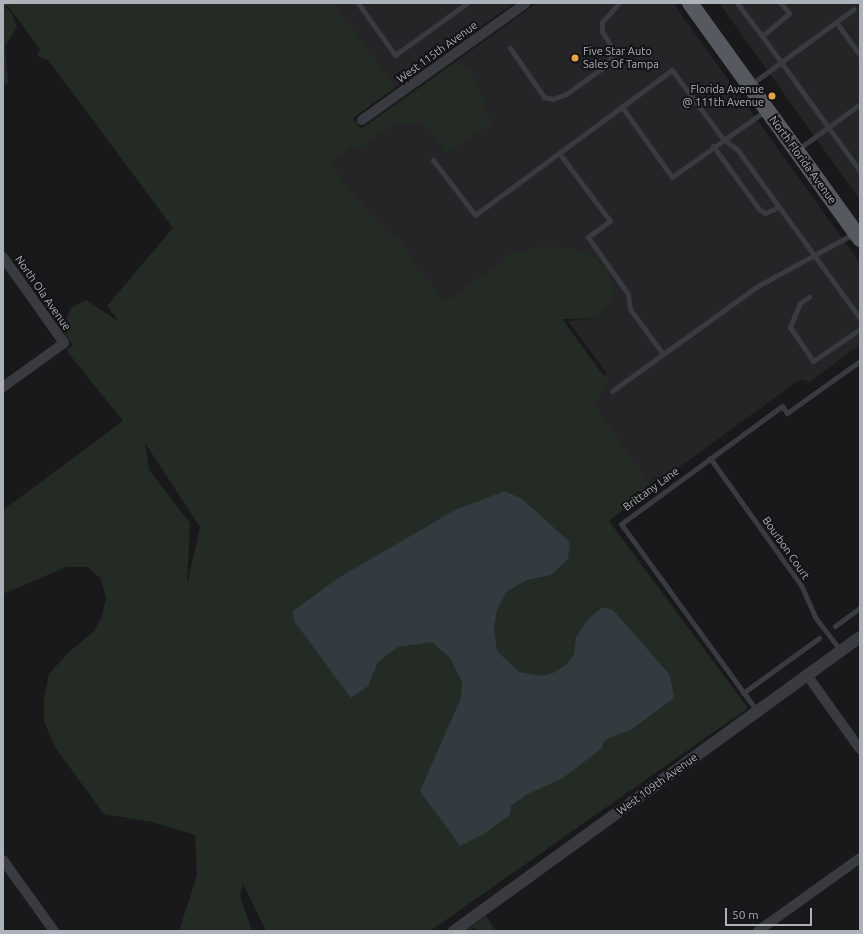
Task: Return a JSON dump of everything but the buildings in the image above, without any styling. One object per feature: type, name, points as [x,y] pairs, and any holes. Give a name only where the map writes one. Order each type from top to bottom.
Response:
[{"type":"main road","name":"North Florida Avenue","points":[[690,3],[858,233]]},
{"type":"street","name":"West 115th Avenue","points":[[362,120],[526,3]]},
{"type":"street","name":"North Ola Avenue","points":[[3,257],[64,343],[3,387]]},
{"type":"street","name":"West 109th Avenue","points":[[454,931],[860,637]]},
{"type":"street","points":[[807,675],[860,749]]},
{"type":"street","points":[[758,931],[860,858]]},
{"type":"street","points":[[3,860],[54,931]]},
{"type":"lane","points":[[358,3],[395,55],[467,3]]},
{"type":"lane","points":[[510,48],[544,97],[553,99],[566,94],[601,69],[613,55],[613,50],[602,31],[602,22],[619,3]]},
{"type":"lane","points":[[737,3],[782,62],[860,170]]},
{"type":"lane","points":[[762,36],[789,13],[781,3]]},
{"type":"lane","points":[[750,85],[854,9]]},
{"type":"lane","points":[[836,22],[860,55]]},
{"type":"lane","points":[[433,160],[475,215],[672,70],[723,139],[737,149],[814,257],[860,318]]},
{"type":"lane","points":[[796,150],[860,104]]},
{"type":"lane","points":[[622,107],[672,177],[713,146],[767,109]]},
{"type":"lane","points":[[713,146],[759,209],[765,213],[779,207]]},
{"type":"lane","points":[[560,153],[610,221],[588,237],[628,294],[630,309],[663,354]]},
{"type":"lane","points":[[612,392],[756,287],[858,233]]},
{"type":"lane","points":[[808,297],[800,303],[790,327],[813,361],[860,329]]},
{"type":"lane","name":"Brittany Lane","points":[[757,711],[621,524],[782,406],[787,413],[860,361]]},
{"type":"lane","name":"Bourbon Court","points":[[710,458],[801,585],[815,617],[841,651]]},
{"type":"lane","points":[[835,626],[860,608]]},
{"type":"lane","points":[[743,693],[819,638]]},
{"type":"shaded area","points":[[3,3],[334,3],[396,87],[353,118],[361,129],[455,62],[471,70],[493,123],[446,153],[423,122],[392,126],[359,148],[353,146],[331,164],[331,167],[378,222],[404,243],[417,268],[446,302],[514,252],[516,254],[538,246],[569,248],[592,256],[608,269],[614,298],[598,318],[562,319],[609,383],[593,403],[652,487],[609,521],[748,708],[430,931],[266,931],[243,884],[240,896],[252,931],[179,931],[197,875],[195,835],[152,822],[104,814],[54,746],[44,721],[44,700],[49,674],[69,652],[94,631],[102,616],[106,598],[101,579],[88,567],[66,567],[3,594],[3,510],[123,421],[66,350],[73,345],[61,329],[71,308],[86,300],[119,322],[126,331],[107,306],[173,228],[48,60],[37,56],[40,49],[8,6],[5,7],[11,13],[17,27],[5,46],[8,83],[3,85]],"holes":[[[145,443],[200,527],[187,585],[190,523],[149,470]]]},
{"type":"shaded area","points":[[334,3],[514,3],[396,87]]},
{"type":"shaded area","points":[[537,3],[673,3],[860,263],[860,345],[808,383],[805,380],[799,380],[648,490],[577,395],[607,373],[568,321],[598,318],[614,298],[453,328],[337,193],[330,164],[353,146],[359,148],[392,126],[423,122],[493,123],[471,70],[455,62]]},
{"type":"shaded area","points":[[719,3],[860,3],[860,200]]},
{"type":"shaded area","points":[[505,491],[522,499],[570,542],[568,559],[551,575],[527,580],[506,592],[497,610],[494,628],[497,651],[519,672],[541,676],[553,673],[566,665],[574,655],[576,637],[589,618],[603,607],[613,610],[670,675],[674,698],[632,729],[605,740],[601,749],[563,778],[526,795],[511,806],[510,815],[482,835],[460,846],[420,791],[461,698],[462,682],[450,658],[432,642],[398,647],[378,662],[368,686],[351,698],[294,621],[293,611],[340,577],[455,510]]},
{"type":"shaded area","points":[[486,916],[496,931],[479,931],[475,928],[465,931]]},
{"type":"place","name":"Five Star Auto Sales Of Tampa","points":[[575,58]]},
{"type":"place","name":"Florida Avenue @ 111th Avenue","points":[[772,96]]}]
